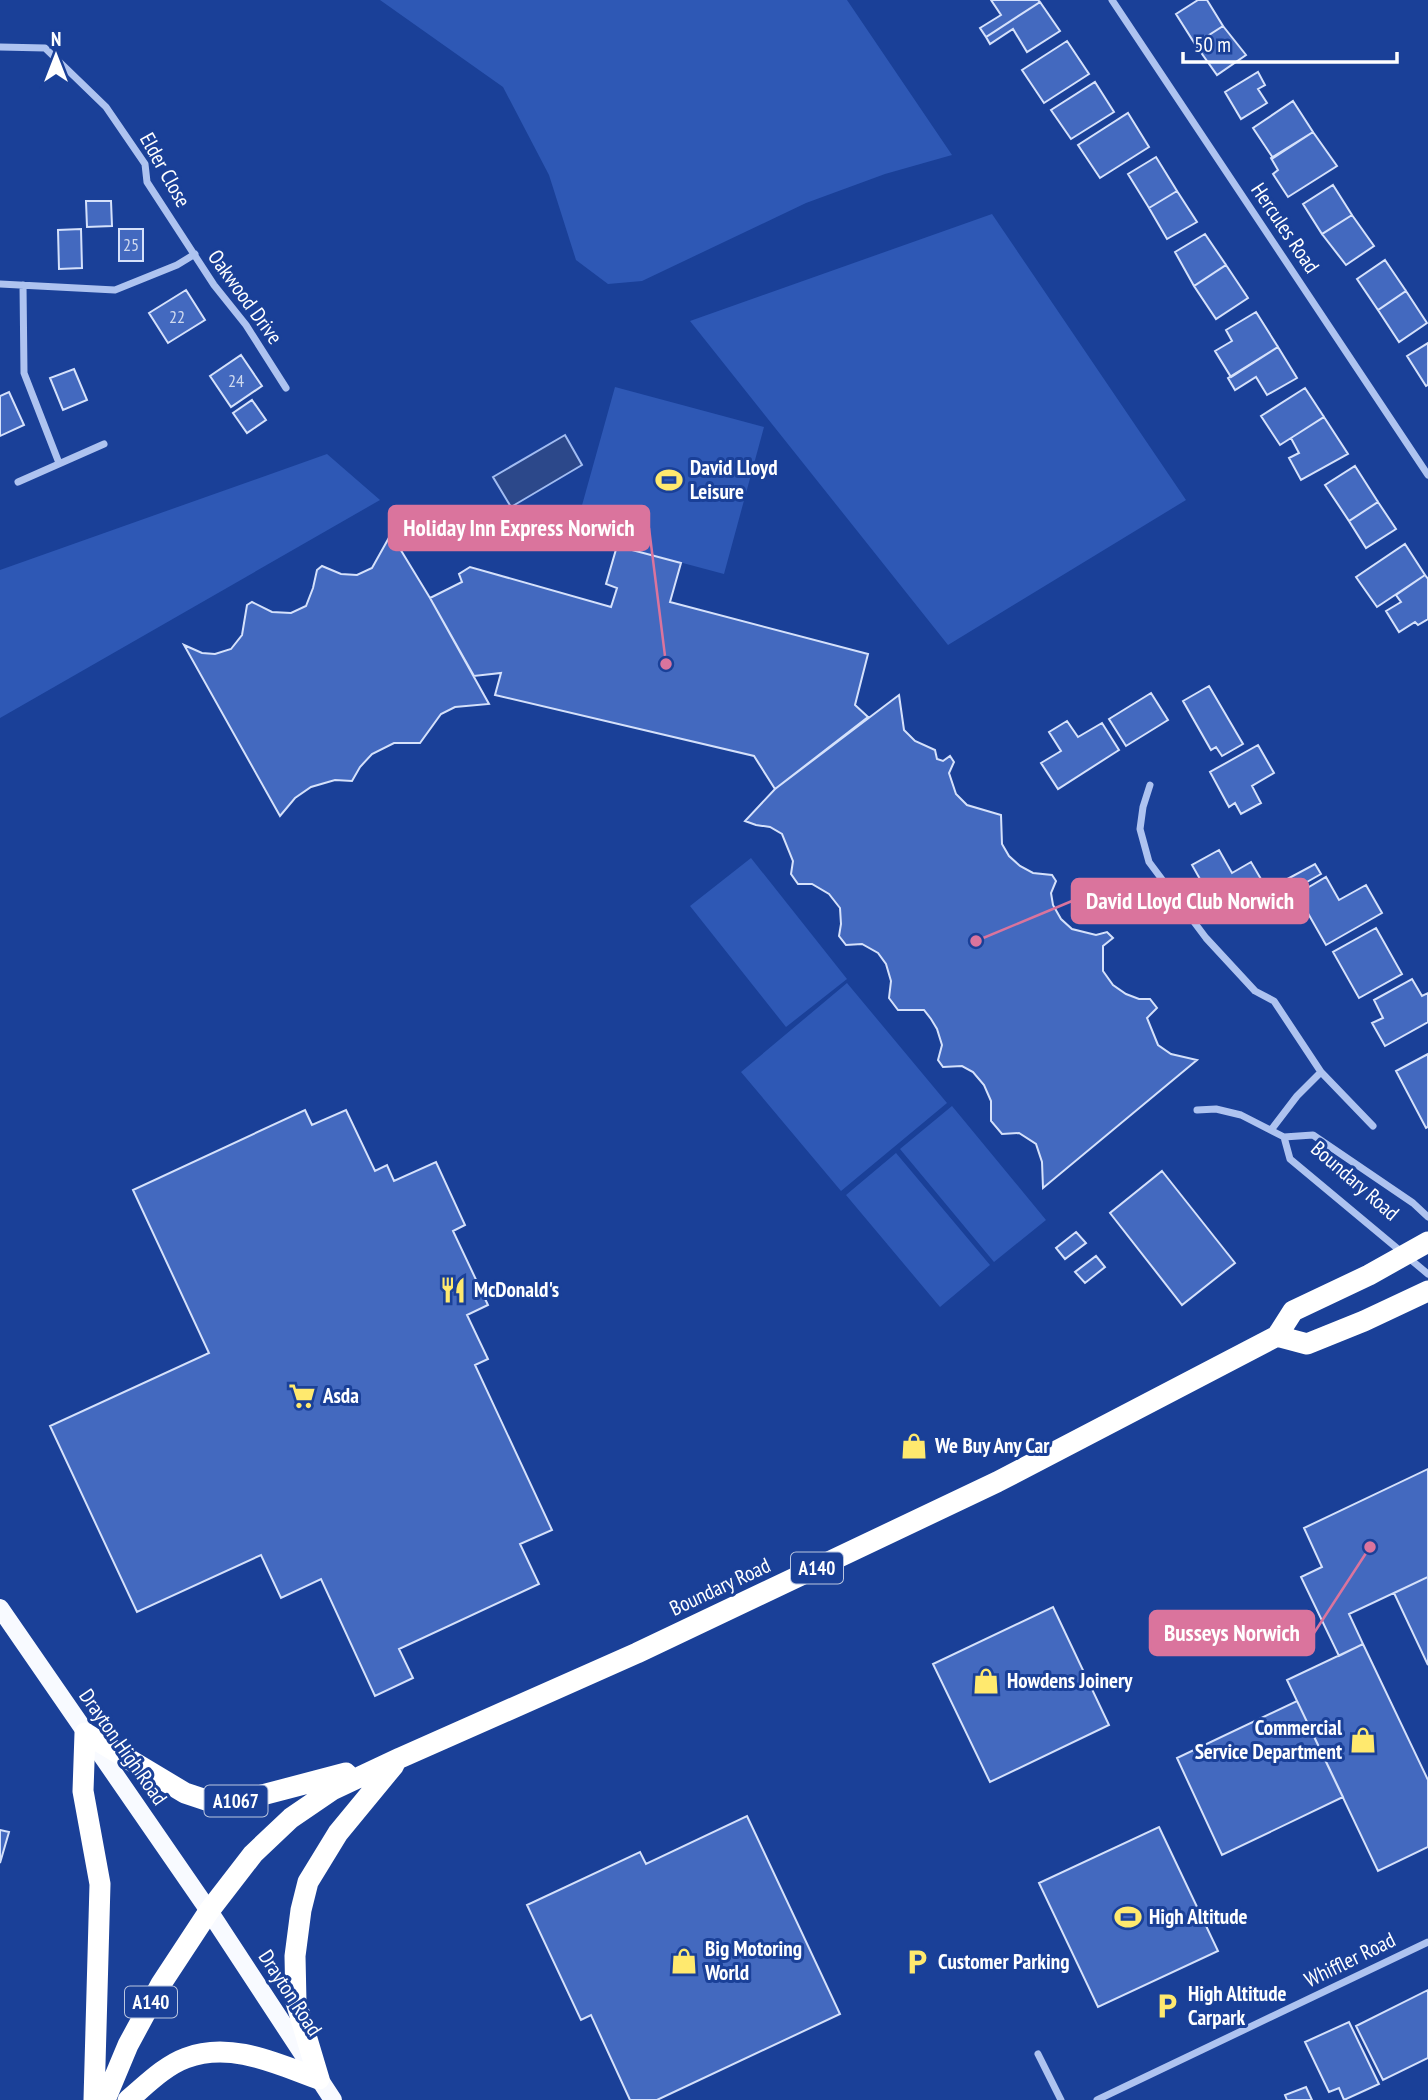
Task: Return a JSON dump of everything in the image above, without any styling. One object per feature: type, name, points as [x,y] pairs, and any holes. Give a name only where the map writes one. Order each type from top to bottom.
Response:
[{"type":"highway","name":"Boundary Road","points":[[209,1910],[245,1863],[291,1818],[332,1790],[637,1653],[984,1488],[1277,1336],[1293,1311],[1428,1242]]},
{"type":"highway","points":[[1277,1336],[1307,1344],[1364,1321],[1428,1290]]},
{"type":"highway","name":"A1067","points":[[85,1733],[185,1793],[212,1802],[255,1798],[400,1758]]},
{"type":"highway","name":"A140","points":[[85,1733],[83,1791],[100,1884],[94,2100]]},
{"type":"highway","name":"A140","points":[[319,2079],[296,2002],[295,1956],[308,1882],[338,1833],[400,1758]]},
{"type":"highway","name":"A140","points":[[105,2100],[128,2045],[161,1984],[209,1910]]},
{"type":"highway","points":[[128,2100],[161,2073],[185,2059],[214,2052],[252,2055],[319,2079]]},
{"type":"main road","name":"Drayton High Road","points":[[0,1608],[209,1910]]},
{"type":"main road","name":"Drayton Road","points":[[209,1910],[333,2100]]},
{"type":"street","name":"Hercules Road","points":[[1112,0],[1428,475]]},
{"type":"street","name":"Elder Close","points":[[0,47],[45,48],[106,107],[145,164],[147,182],[195,254]]},
{"type":"street","name":"Oakwood Drive","points":[[0,284],[114,290],[177,265],[195,254],[214,285],[246,325],[286,388]]},
{"type":"street","points":[[23,285],[24,373],[59,463]]},
{"type":"street","points":[[18,482],[104,444]]},
{"type":"street","points":[[1150,785],[1140,829],[1149,862],[1206,938],[1255,990],[1274,1002],[1321,1072],[1373,1126]]},
{"type":"street","points":[[1271,1130],[1297,1096],[1321,1072]]},
{"type":"street","name":"Boundary Road","points":[[1197,1110],[1216,1109],[1241,1115],[1284,1137],[1313,1135],[1413,1203],[1428,1217]]},
{"type":"street","name":"Boundary Road","points":[[1284,1137],[1290,1160],[1404,1256]]},
{"type":"street","points":[[1404,1256],[1428,1274]]},
{"type":"street","name":"Whiffler Road","points":[[1097,2100],[1428,1942]]},
{"type":"street","points":[[1038,2054],[1062,2100]]},
{"type":"shaded area","points":[[380,0],[847,0],[952,155],[885,174],[806,203],[642,281],[608,284],[576,260],[549,175],[503,87]]},
{"type":"shaded area","points":[[992,214],[1186,500],[948,645],[690,321]]},
{"type":"shaded area","name":"David Lloyd Leisure","points":[[615,387],[764,427],[724,574],[574,534]]},
{"type":"shaded area","points":[[565,435],[582,465],[511,507],[493,477]]},
{"type":"shaded area","points":[[327,454],[380,500],[0,718],[0,570]]},
{"type":"shaded area","points":[[751,858],[847,979],[786,1027],[690,906]]},
{"type":"shaded area","points":[[847,983],[947,1103],[841,1191],[741,1072]]},
{"type":"shaded area","points":[[952,1106],[1046,1220],[994,1262],[900,1149]]},
{"type":"shaded area","points":[[896,1153],[990,1265],[940,1307],[846,1195]]},
{"type":"building","points":[[991,0],[1040,2],[986,37],[980,28],[1001,15]]},
{"type":"building","points":[[1198,0],[1207,0],[1223,26],[1195,44],[1176,14]]},
{"type":"building","points":[[1040,2],[1060,31],[1027,52],[1013,29],[990,44],[986,37]]},
{"type":"building","points":[[1223,26],[1246,55],[1217,75],[1195,44]]},
{"type":"building","points":[[1067,41],[1089,74],[1044,103],[1022,70]]},
{"type":"building","points":[[1258,72],[1265,85],[1258,89],[1267,103],[1241,119],[1225,92]]},
{"type":"building","points":[[1095,82],[1114,112],[1071,139],[1051,110]]},
{"type":"building","points":[[1293,101],[1313,132],[1273,158],[1253,128]]},
{"type":"building","points":[[1128,113],[1149,147],[1100,178],[1078,145]]},
{"type":"building","points":[[1313,132],[1337,166],[1288,197],[1273,174],[1278,170],[1271,158]]},
{"type":"building","points":[[1156,157],[1177,191],[1149,208],[1128,174]]},
{"type":"building","points":[[1333,185],[1352,215],[1322,234],[1303,204]]},
{"type":"building","points":[[1177,191],[1197,222],[1167,239],[1149,208]]},
{"type":"building","points":[[86,201],[111,201],[112,226],[87,227]]},
{"type":"building","points":[[1352,215],[1374,246],[1346,265],[1322,234]]},
{"type":"building","points":[[81,229],[82,268],[59,269],[58,230]]},
{"type":"building","points":[[119,229],[143,229],[143,261],[119,261]]},
{"type":"building","points":[[1205,234],[1226,265],[1194,286],[1175,252]]},
{"type":"building","points":[[1385,260],[1406,291],[1378,310],[1357,279]]},
{"type":"building","points":[[1226,265],[1248,298],[1216,319],[1194,286]]},
{"type":"building","points":[[186,290],[205,320],[168,343],[149,313]]},
{"type":"building","points":[[1406,291],[1427,323],[1399,342],[1378,310]]},
{"type":"building","points":[[1256,312],[1278,347],[1231,377],[1215,351],[1232,341],[1226,330]]},
{"type":"building","points":[[1428,343],[1428,385],[1426,386],[1407,356]]},
{"type":"building","points":[[1278,347],[1297,378],[1267,395],[1256,377],[1235,390],[1228,378]]},
{"type":"building","points":[[241,355],[262,386],[231,407],[210,376]]},
{"type":"building","points":[[74,369],[87,400],[63,410],[50,378]]},
{"type":"building","points":[[1305,388],[1324,417],[1280,445],[1261,416]]},
{"type":"building","points":[[9,392],[24,425],[0,436],[0,396]]},
{"type":"building","points":[[252,400],[266,420],[247,433],[233,413]]},
{"type":"building","points":[[1324,417],[1348,454],[1301,480],[1289,458],[1299,453],[1291,438]]},
{"type":"building","points":[[1355,466],[1378,502],[1349,521],[1325,485]]},
{"type":"building","points":[[1378,502],[1396,529],[1366,548],[1349,521]]},
{"type":"building","points":[[391,534],[489,704],[455,707],[441,714],[420,743],[394,743],[372,754],[352,781],[335,780],[311,787],[295,798],[280,816],[184,645],[202,653],[215,654],[231,649],[242,635],[247,605],[252,602],[272,612],[291,613],[306,606],[317,570],[322,566],[341,574],[357,575],[372,568]]},
{"type":"building","points":[[1405,544],[1425,575],[1377,607],[1356,577]]},
{"type":"building","points":[[617,546],[681,563],[670,602],[868,654],[855,705],[868,717],[775,789],[754,756],[495,695],[501,673],[474,676],[430,598],[462,582],[459,574],[470,567],[611,607],[617,588],[606,584]]},
{"type":"building","points":[[1425,575],[1428,579],[1428,619],[1418,625],[1415,622],[1399,632],[1386,611],[1401,602],[1396,595]]},
{"type":"building","points":[[1209,686],[1243,744],[1222,756],[1216,747],[1211,750],[1183,701]]},
{"type":"building","points":[[1151,693],[1168,720],[1126,746],[1109,719]]},
{"type":"building","points":[[899,695],[904,730],[915,741],[935,750],[937,759],[943,761],[950,756],[954,762],[949,773],[956,794],[967,805],[1001,815],[1002,844],[1009,856],[1020,866],[1033,873],[1052,875],[1056,881],[1051,893],[1053,905],[1061,919],[1072,929],[1096,935],[1107,932],[1113,938],[1103,946],[1103,971],[1113,985],[1126,994],[1139,999],[1150,999],[1157,1008],[1147,1018],[1158,1045],[1171,1054],[1197,1060],[1043,1188],[1042,1162],[1036,1144],[1019,1133],[1002,1134],[991,1121],[991,1101],[984,1085],[973,1072],[962,1066],[943,1067],[938,1060],[942,1045],[931,1019],[924,1010],[898,1010],[889,998],[891,981],[886,964],[878,953],[862,944],[846,945],[839,936],[840,908],[829,894],[812,884],[798,884],[791,874],[793,861],[782,834],[770,827],[745,821],[775,789]]},
{"type":"building","points":[[1067,721],[1078,737],[1102,723],[1119,750],[1058,789],[1041,763],[1061,751],[1049,732]]},
{"type":"building","points":[[1258,745],[1274,773],[1252,786],[1261,803],[1241,814],[1235,803],[1229,807],[1210,772]]},
{"type":"building","points":[[1219,850],[1232,873],[1251,862],[1268,891],[1222,918],[1192,865]]},
{"type":"building","points":[[1315,864],[1321,874],[1284,895],[1278,884]]},
{"type":"building","points":[[1326,877],[1339,900],[1366,885],[1382,913],[1326,945],[1297,894]]},
{"type":"building","points":[[1376,928],[1402,974],[1359,998],[1333,952]]},
{"type":"building","points":[[1412,979],[1422,996],[1428,993],[1428,1022],[1385,1046],[1372,1023],[1383,1018],[1374,1000]]},
{"type":"building","points":[[1428,1054],[1428,1127],[1426,1128],[1396,1071]]},
{"type":"building","name":"Asda","points":[[305,1110],[312,1125],[346,1110],[375,1171],[387,1165],[394,1181],[436,1162],[465,1225],[453,1231],[488,1305],[467,1315],[488,1359],[475,1365],[552,1530],[520,1544],[539,1584],[399,1649],[413,1678],[375,1696],[321,1579],[281,1598],[261,1555],[137,1612],[50,1426],[209,1353],[133,1190]]},
{"type":"building","points":[[1162,1171],[1235,1263],[1182,1305],[1110,1213]]},
{"type":"building","points":[[1076,1232],[1086,1243],[1065,1259],[1056,1248]]},
{"type":"building","points":[[1096,1256],[1105,1267],[1085,1283],[1075,1272]]},
{"type":"building","points":[[1428,1469],[1428,1577],[1349,1614],[1363,1644],[1339,1656],[1301,1577],[1322,1567],[1304,1528]]},
{"type":"building","points":[[1428,1577],[1428,1665],[1394,1593]]},
{"type":"building","points":[[1053,1607],[1109,1725],[990,1782],[933,1664]]},
{"type":"building","name":"Commercial Service Department","points":[[1363,1644],[1428,1780],[1428,1847],[1378,1871],[1287,1680]]},
{"type":"building","points":[[1297,1701],[1343,1797],[1222,1855],[1177,1758]]},
{"type":"building","name":"Big Motoring World","points":[[747,1816],[840,2014],[657,2100],[630,2100],[591,2015],[581,2020],[527,1905],[640,1852],[646,1864]]},
{"type":"building","name":"High Altitude","points":[[1159,1827],[1218,1951],[1098,2007],[1039,1883]]},
{"type":"building","points":[[0,1830],[9,1832],[0,1863]]},
{"type":"building","points":[[1428,1990],[1428,2058],[1383,2080],[1356,2026]]},
{"type":"building","points":[[1349,2022],[1379,2084],[1344,2100],[1339,2088],[1329,2092],[1305,2042]]},
{"type":"building","points":[[1306,2087],[1312,2100],[1287,2100],[1285,2095]]},
{"type":"place","name":"David Lloyd Leisure","points":[[669,480]]},
{"type":"place","name":"Holiday Inn Express Norwich","points":[[666,664]]},
{"type":"place","name":"David Lloyd Club Norwich","points":[[976,941]]},
{"type":"place","name":"McDonald's","points":[[453,1290]]},
{"type":"place","name":"Asda","points":[[302,1396]]},
{"type":"place","name":"We Buy Any Car","points":[[914,1446]]},
{"type":"place","name":"Busseys Norwich","points":[[1370,1547]]},
{"type":"place","name":"Howdens Joinery","points":[[986,1681]]},
{"type":"place","name":"Commercial Service Department","points":[[1363,1740]]},
{"type":"place","name":"High Altitude","points":[[1128,1917]]},
{"type":"place","name":"Big Motoring World","points":[[684,1961]]},
{"type":"place","name":"Customer Parking","points":[[917,1962]]},
{"type":"place","name":"High Altitude Carpark","points":[[1167,2006]]}]
